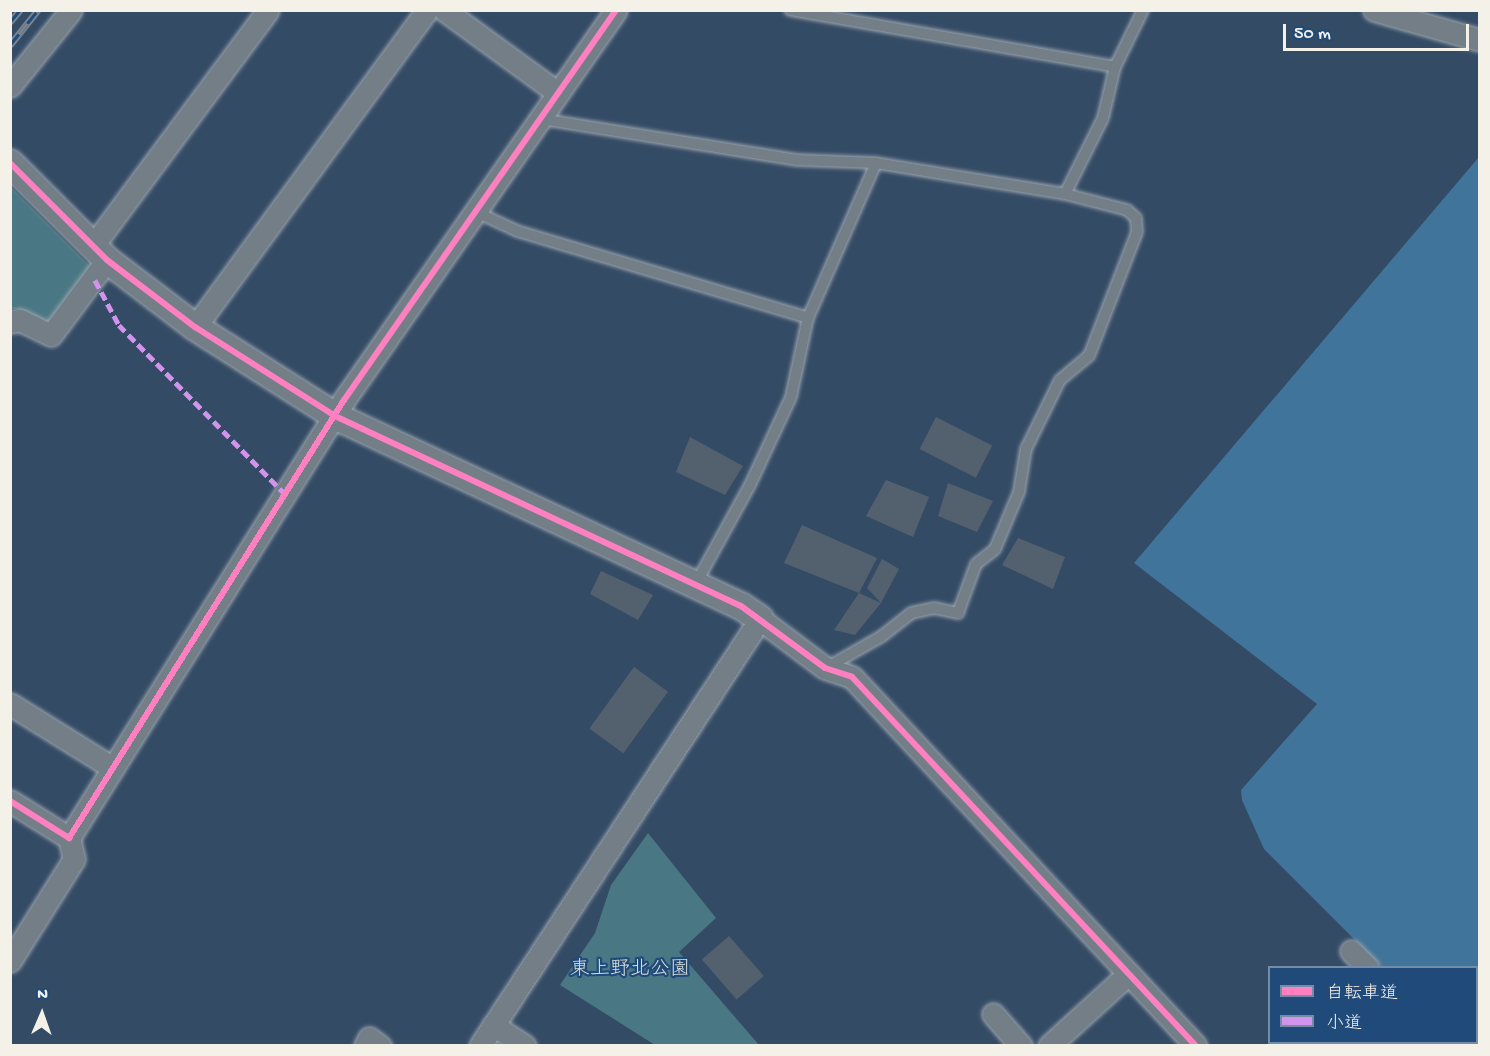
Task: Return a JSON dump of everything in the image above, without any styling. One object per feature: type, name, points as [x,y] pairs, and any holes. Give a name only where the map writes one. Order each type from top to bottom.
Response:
[{"type":"street","points":[[10,87],[71,10]]},
{"type":"street","points":[[10,322],[20,320],[51,335],[100,254],[268,10]]},
{"type":"street","points":[[195,327],[427,10]]},
{"type":"street","points":[[444,10],[558,93]]},
{"type":"street","points":[[69,838],[335,416],[474,211],[616,10]]},
{"type":"street","points":[[1374,10],[1479,40]]},
{"type":"street","points":[[10,163],[100,254],[195,327],[335,416],[695,585],[760,619],[825,668],[852,677],[1196,1046]]},
{"type":"street","points":[[480,1046],[760,619]]},
{"type":"street","points":[[10,704],[113,768]]},
{"type":"street","points":[[10,801],[69,838],[74,859],[10,962]]},
{"type":"street","points":[[1351,951],[1366,966]]},
{"type":"street","points":[[1049,1046],[1128,974]]},
{"type":"street","points":[[993,1014],[1021,1046]]},
{"type":"street","points":[[493,1025],[525,1046]]},
{"type":"street","points":[[365,1046],[369,1038],[380,1046]]},
{"type":"lane","points":[[790,10],[1114,68]]},
{"type":"lane","points":[[1065,194],[1103,117],[1114,68],[1143,10]]},
{"type":"lane","points":[[540,118],[797,160],[876,163],[1065,194],[1127,210],[1136,218],[1137,232],[1089,356],[1060,380],[1026,449],[1019,492],[995,549],[976,564],[958,613],[934,608],[910,613],[882,636],[825,668]]},
{"type":"lane","points":[[695,585],[750,485],[791,397],[807,318],[876,163]]},
{"type":"lane","points":[[474,211],[517,231],[807,318]]},
{"type":"green space","points":[[10,186],[89,265],[89,278],[52,323],[38,322],[18,309],[11,309]]},
{"type":"green space","name":"東上野北公園","points":[[648,833],[716,918],[679,952],[759,1045],[655,1045],[560,985],[595,933],[611,885]]},
{"type":"shaded area","points":[[1479,157],[1479,1045],[1460,1044],[1478,1044],[1478,966],[1381,966],[1264,849],[1242,800],[1241,790],[1317,704],[1134,563]]},
{"type":"building","points":[[936,417],[992,446],[976,478],[920,449]]},
{"type":"building","points":[[690,437],[743,466],[725,495],[676,472]]},
{"type":"building","points":[[886,480],[929,497],[913,537],[866,516]]},
{"type":"building","points":[[948,483],[993,501],[977,532],[938,516]]},
{"type":"building","points":[[802,525],[877,558],[859,593],[784,563]]},
{"type":"building","points":[[1018,538],[1065,557],[1053,589],[1002,565]]},
{"type":"building","points":[[882,559],[899,569],[881,603],[867,588]]},
{"type":"building","points":[[601,571],[653,595],[638,620],[590,594]]},
{"type":"building","points":[[859,593],[881,603],[855,635],[834,630]]},
{"type":"building","points":[[634,667],[668,692],[623,753],[589,728]]},
{"type":"building","points":[[729,936],[764,976],[737,1000],[702,960]]},
{"type":"railway","points":[[10,22],[20,10]]},
{"type":"railway","points":[[10,45],[38,10]]},
{"type":"marked path","points":[[95,280],[119,325],[285,494]]},
{"type":"cycle path","points":[[10,801],[69,838],[344,400],[616,10]]},
{"type":"cycle path","points":[[10,163],[107,260],[195,327],[335,416],[741,606],[825,668],[852,677],[1196,1046]]}]
